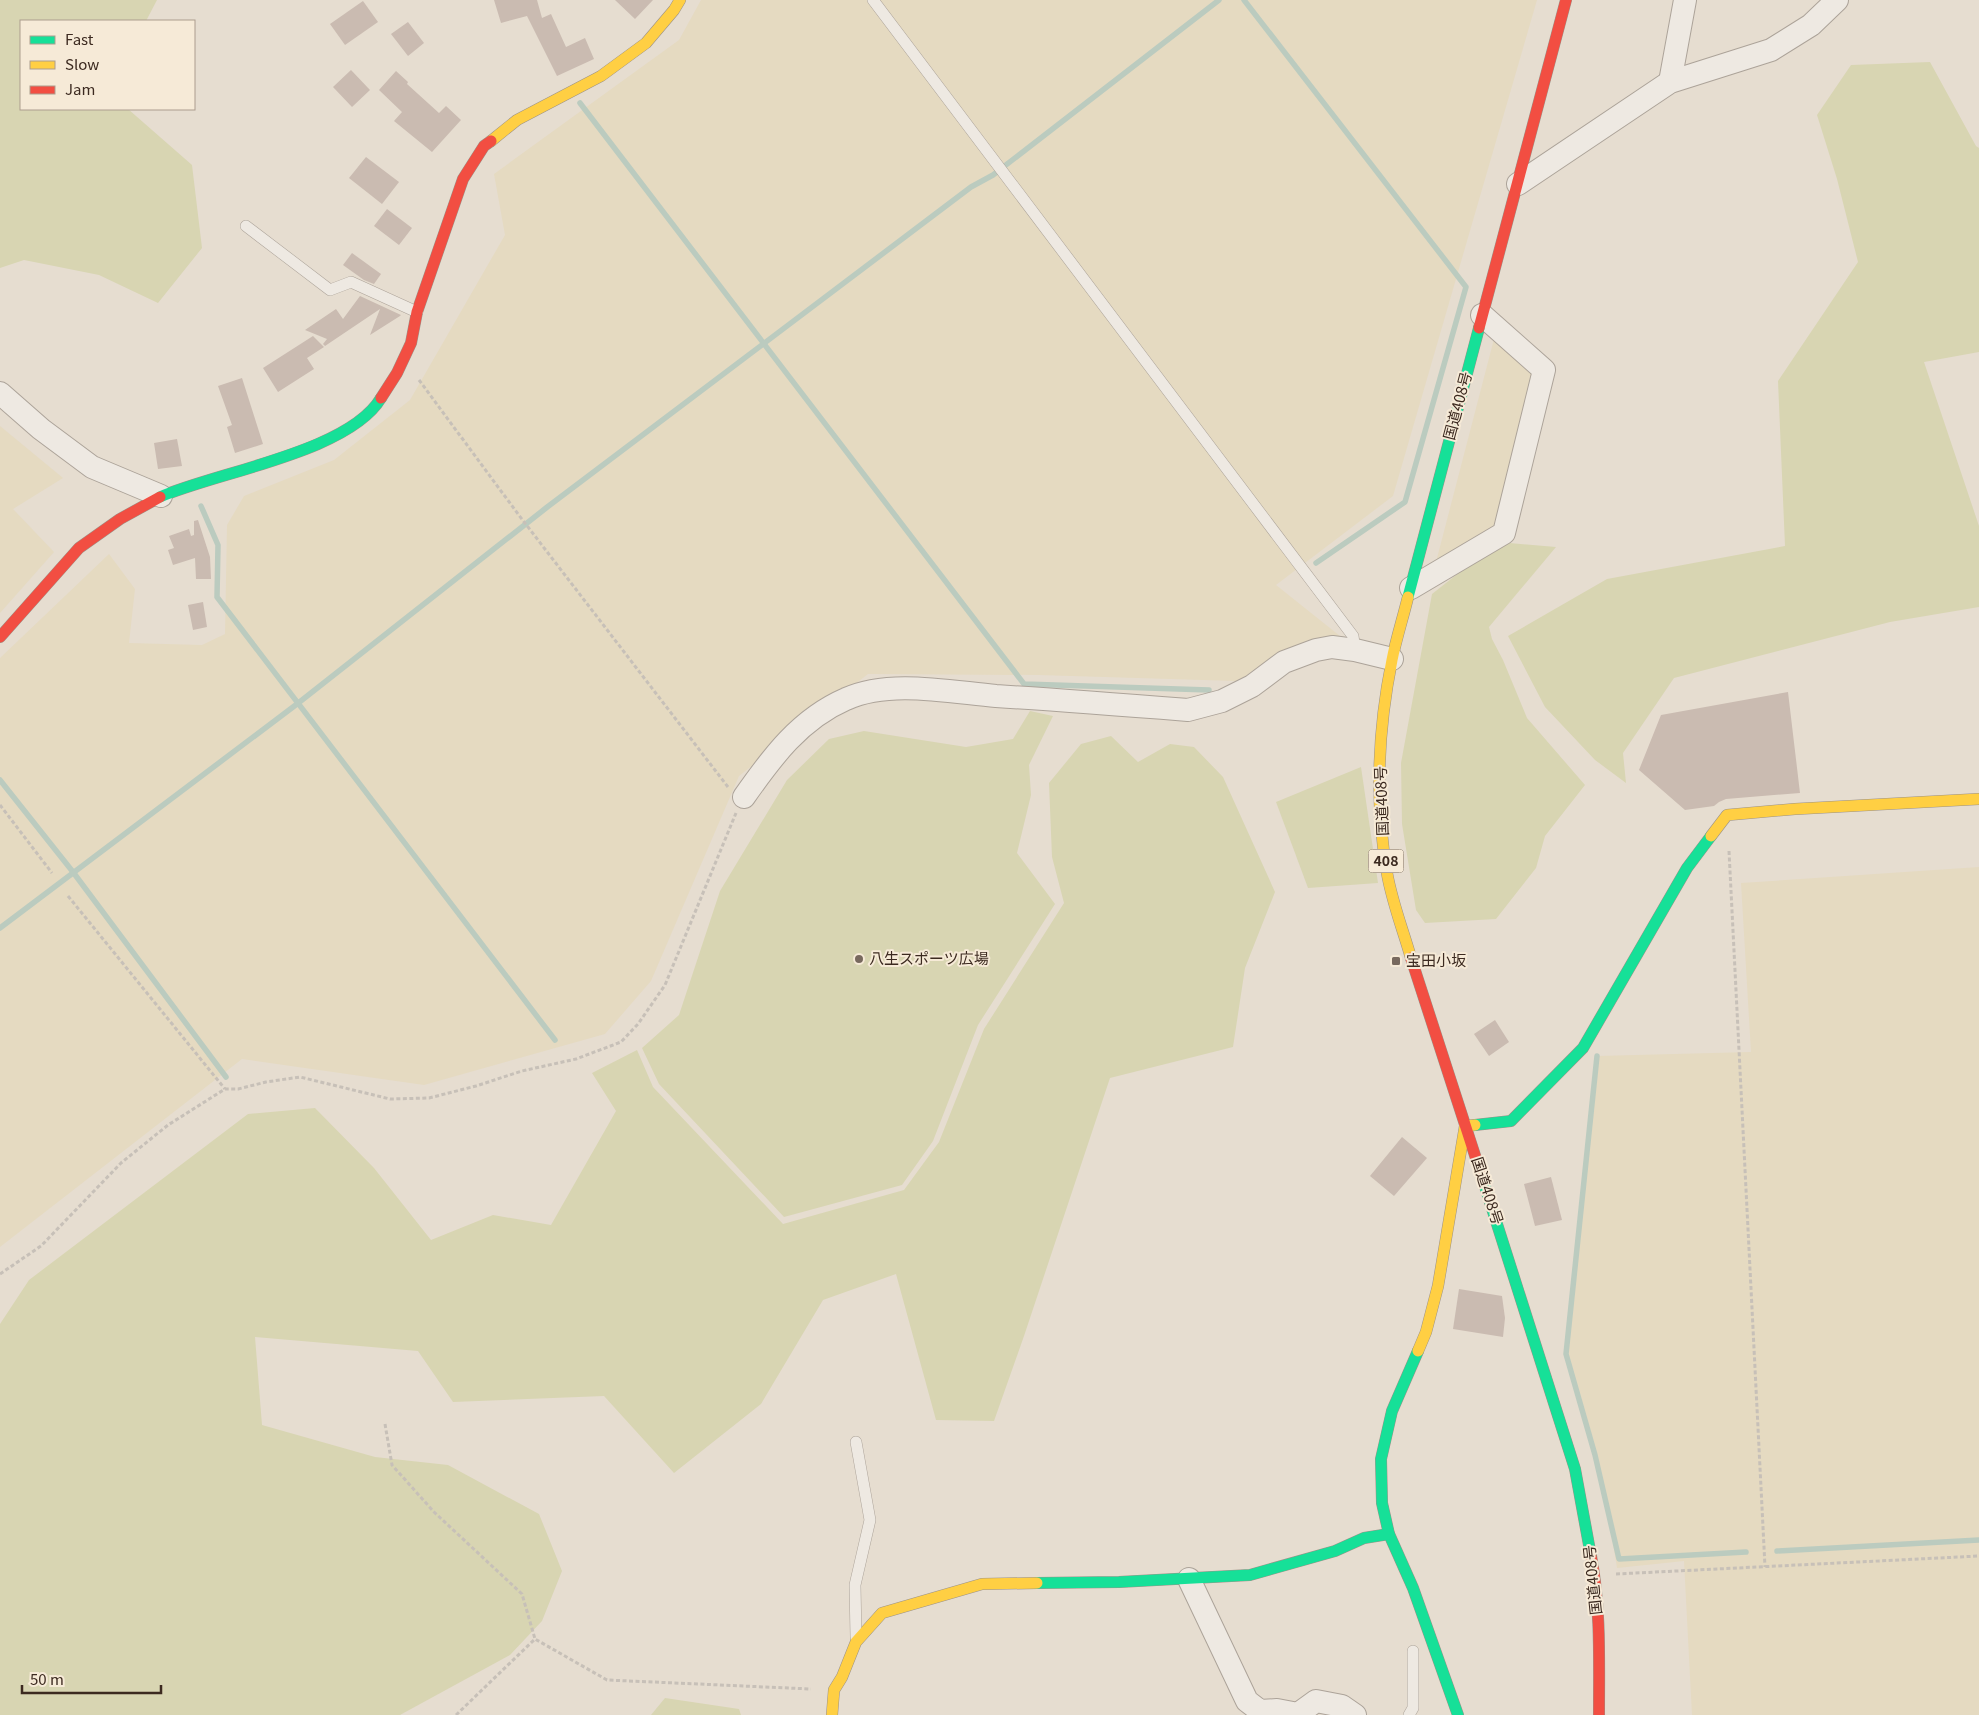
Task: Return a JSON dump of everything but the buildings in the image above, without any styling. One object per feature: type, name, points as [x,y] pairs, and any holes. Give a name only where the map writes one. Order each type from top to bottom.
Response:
[{"type":"main road","points":[[0,637],[79,548],[120,519],[161,496],[317,445],[356,426],[378,404],[397,373],[411,343],[418,312],[463,179],[484,146],[517,120],[600,76],[646,43],[680,0]]},
{"type":"main road","name":"国道408号","points":[[1566,0],[1392,660],[1382,720],[1380,776],[1382,834],[1387,874],[1401,925],[1570,1451],[1584,1510],[1596,1575],[1599,1715]]},
{"type":"main road","points":[[1458,1715],[1413,1588],[1389,1534],[1382,1503],[1381,1459],[1392,1412],[1426,1332],[1438,1286],[1465,1126],[1511,1120],[1583,1048],[1688,868],[1727,815],[1795,809],[1979,799]]},
{"type":"main road","points":[[832,1715],[834,1690],[842,1677],[856,1642],[882,1613],[982,1584],[1119,1582],[1250,1575],[1335,1551],[1364,1538],[1389,1534]]},
{"type":"street","points":[[1670,82],[1685,0]]},
{"type":"street","points":[[1518,184],[1670,82],[1771,50],[1811,25],[1837,0]]},
{"type":"street","points":[[1410,588],[1504,533],[1544,370],[1482,315]]},
{"type":"street","points":[[0,394],[41,429],[92,467],[161,496]]},
{"type":"street","points":[[744,797],[773,757],[815,715],[834,704],[864,692],[915,689],[1188,710],[1222,701],[1252,686],[1284,662],[1316,650],[1332,647],[1355,650],[1392,660]]},
{"type":"street","points":[[1190,1578],[1242,1708],[1260,1711],[1277,1710],[1298,1714],[1316,1701],[1342,1706],[1355,1715]]},
{"type":"lane","points":[[873,0],[1353,636],[1355,650]]},
{"type":"lane","points":[[246,226],[330,290],[351,282],[418,312]]},
{"type":"lane","points":[[856,1442],[870,1520],[855,1585],[856,1642]]},
{"type":"lane","points":[[1409,1715],[1413,1708],[1414,1651]]},
{"type":"path","points":[[0,1274],[41,1246],[121,1163],[168,1125],[225,1089],[238,1089],[266,1082],[300,1077],[390,1099],[429,1098],[476,1086],[522,1071],[576,1060],[621,1042],[638,1024],[665,985],[713,866],[744,797],[733,792],[726,784],[518,514],[419,380],[397,373]]},
{"type":"path","points":[[0,805],[52,872]]},
{"type":"path","points":[[1727,815],[1765,1566]]},
{"type":"path","points":[[68,896],[225,1089]]},
{"type":"path","points":[[385,1424],[392,1465],[434,1512],[522,1594],[535,1639],[607,1680],[834,1690]]},
{"type":"path","points":[[1596,1575],[1979,1556]]},
{"type":"path","points":[[456,1715],[535,1639]]},
{"type":"shaded area","points":[[0,0],[157,0],[147,20],[20,20],[20,110],[129,110],[192,165],[202,248],[158,303],[99,275],[24,260],[0,268]]},
{"type":"shaded area","points":[[701,0],[1537,0],[1393,496],[1276,585],[1340,636],[1236,681],[1038,675],[868,674],[739,776],[651,981],[605,1034],[424,1085],[242,1059],[0,1247],[0,658],[109,554],[135,589],[129,643],[202,645],[225,634],[227,525],[244,496],[334,460],[410,400],[505,235],[494,174],[679,40]]},
{"type":"shaded area","points":[[1930,62],[1976,146],[1979,148],[1979,352],[1924,362],[1979,526],[1979,607],[1890,622],[1674,678],[1623,753],[1626,783],[1595,760],[1545,707],[1508,636],[1607,579],[1785,546],[1778,381],[1858,262],[1837,179],[1817,115],[1851,65]]},
{"type":"shaded area","points":[[1495,335],[1538,375],[1499,526],[1436,562]]},
{"type":"shaded area","points":[[0,426],[63,478],[13,509],[54,552],[0,613]]},
{"type":"shaded area","points":[[1498,542],[1556,547],[1489,627],[1492,639],[1503,660],[1527,718],[1585,785],[1545,836],[1536,868],[1496,919],[1425,923],[1416,910],[1402,824],[1401,763],[1432,594]]},
{"type":"shaded area","name":"八生スポーツ広場","points":[[1030,711],[1053,716],[1029,765],[1031,795],[1017,853],[1055,904],[978,1025],[933,1141],[902,1185],[784,1217],[659,1084],[642,1048],[679,1015],[720,891],[787,780],[829,739],[864,731],[966,747],[1013,739]]},
{"type":"shaded area","points":[[1111,736],[1138,762],[1170,744],[1194,747],[1223,777],[1275,892],[1245,968],[1233,1047],[1110,1078],[994,1421],[936,1420],[896,1274],[823,1300],[761,1404],[674,1473],[604,1396],[453,1402],[418,1351],[255,1337],[262,1425],[375,1457],[448,1465],[539,1514],[562,1571],[542,1621],[510,1655],[400,1715],[0,1715],[0,1324],[29,1280],[248,1114],[315,1108],[374,1168],[431,1240],[493,1215],[551,1225],[616,1111],[592,1073],[637,1050],[653,1087],[783,1224],[904,1190],[939,1142],[984,1029],[1064,903],[1052,857],[1049,783],[1081,744]]},
{"type":"shaded area","points":[[1361,767],[1378,883],[1308,888],[1276,802]]},
{"type":"shaded area","points":[[1979,867],[1979,1715],[1692,1715],[1684,1561],[1617,1568],[1602,1474],[1566,1358],[1597,1056],[1751,1052],[1741,883]]},
{"type":"shaded area","points":[[665,1698],[739,1709],[741,1715],[651,1715]]},
{"type":"waterway","points":[[0,928],[297,704],[546,508],[971,187],[993,175],[1219,0]]},
{"type":"waterway","points":[[1244,0],[1466,287],[1405,502],[1316,563]]},
{"type":"waterway","points":[[580,103],[1024,684],[1209,690]]},
{"type":"waterway","points":[[201,506],[218,545],[217,597],[555,1040]]},
{"type":"waterway","points":[[0,780],[73,872],[226,1077]]},
{"type":"waterway","points":[[1597,1056],[1566,1354],[1595,1455],[1619,1559],[1746,1552]]},
{"type":"waterway","points":[[1777,1551],[1979,1540]]},
{"type":"traffic: fast","points":[[1408,597],[1479,328]]},
{"type":"traffic: fast","points":[[160,497],[312,446],[341,433],[365,417],[381,398]]},
{"type":"traffic: fast","points":[[1475,1125],[1511,1121],[1583,1048],[1687,868],[1711,836]]},
{"type":"traffic: fast","points":[[1482,1177],[1575,1469],[1591,1556]]},
{"type":"traffic: fast","points":[[1418,1351],[1392,1411],[1381,1459],[1382,1503],[1389,1534],[1413,1588],[1458,1715]]},
{"type":"traffic: fast","points":[[1037,1583],[1119,1582],[1250,1575],[1335,1551],[1364,1538],[1389,1534]]},
{"type":"traffic: slow","points":[[491,141],[517,120],[601,76],[646,43],[680,0]]},
{"type":"traffic: slow","points":[[1408,597],[1387,686],[1381,739],[1380,793],[1383,847],[1389,884],[1411,958]]},
{"type":"traffic: slow","points":[[1711,836],[1727,815],[1795,809],[1979,799]]},
{"type":"traffic: slow","points":[[1418,1351],[1426,1332],[1438,1286],[1465,1126],[1475,1125]]},
{"type":"traffic: slow","points":[[832,1715],[834,1690],[842,1677],[856,1642],[882,1613],[982,1584],[1037,1583]]},
{"type":"traffic: jam","points":[[1479,328],[1566,0]]},
{"type":"traffic: jam","points":[[381,398],[397,373],[411,343],[417,312],[463,179],[484,146],[491,141]]},
{"type":"traffic: jam","points":[[0,637],[79,548],[120,519],[160,497]]},
{"type":"traffic: jam","points":[[1411,958],[1482,1177]]},
{"type":"traffic: jam","points":[[1591,1556],[1598,1615],[1599,1715]]},
{"type":"place","name":"八生スポーツ広場","points":[[859,959]]},
{"type":"place","name":"宝田小坂","points":[[1396,961]]}]
